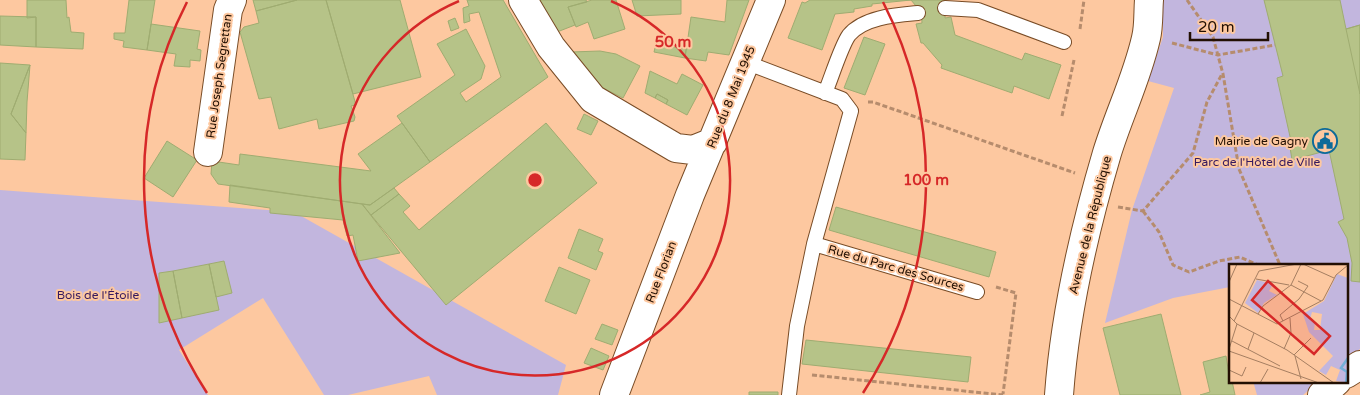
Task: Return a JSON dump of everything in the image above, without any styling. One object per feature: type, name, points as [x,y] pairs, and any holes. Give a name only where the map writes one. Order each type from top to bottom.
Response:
[{"type":"street","name":"Rue Joseph Segrettan","points":[[208,152],[228,10],[232,0]]},
{"type":"street","points":[[523,0],[551,47],[593,99],[676,148],[693,150],[713,142]]},
{"type":"street","name":"Rue du 8 Mai 1945","points":[[690,195],[771,0]]},
{"type":"street","name":"Avenue de la République","points":[[1058,395],[1076,276],[1096,191],[1111,141],[1136,75],[1147,36],[1149,0]]},
{"type":"street","points":[[676,148],[690,195]]},
{"type":"street","name":"Rue Florian","points":[[614,395],[690,195]]},
{"type":"street","points":[[1348,373],[1360,365]]},
{"type":"street","points":[[1322,395],[1336,382]]},
{"type":"lane","points":[[945,8],[978,10],[1064,42]]},
{"type":"lane","points":[[825,93],[848,36],[861,26],[892,15],[918,13]]},
{"type":"lane","points":[[746,62],[842,99],[845,103]]},
{"type":"lane","name":"Rue du Parc des Sources","points":[[789,395],[797,326],[814,244],[851,111],[845,103]]},
{"type":"lane","name":"Rue du Parc des Sources","points":[[814,244],[977,292]]},
{"type":"path","points":[[1187,0],[1213,36],[1223,74],[1239,168],[1280,264]]},
{"type":"path","points":[[1147,36],[1218,55],[1275,45]]},
{"type":"path","points":[[1143,211],[1193,153],[1207,102],[1223,74]]},
{"type":"path","points":[[845,103],[873,102],[1061,169],[1096,191],[1143,211],[1159,232],[1173,265],[1189,272],[1219,261],[1240,258],[1255,264]]},
{"type":"path","name":"Rue du Parc des Sources","points":[[792,373],[1003,395],[1016,293],[981,283],[977,292]]},
{"type":"green space","name":"Parc de l'Hôtel de Ville","points":[[1163,0],[1360,0],[1360,349],[1348,358],[1348,264],[1229,264],[1229,287],[1173,298],[1105,323],[1132,210],[1174,88],[1148,81],[1163,37]]},
{"type":"green space","name":"Bois de l'Étoile","points":[[0,190],[294,212],[566,365],[558,395],[437,395],[429,376],[348,395],[324,395],[263,298],[179,350],[208,395],[0,395]]},
{"type":"green space","points":[[1253,382],[1318,382],[1303,395],[1257,395]]},
{"type":"building","points":[[27,0],[66,0],[67,18],[69,17],[71,32],[84,33],[83,49],[36,47],[36,17],[27,18]]},
{"type":"building","points":[[129,0],[155,0],[147,50],[123,47],[124,41],[114,39],[114,33],[125,33]]},
{"type":"building","points":[[253,0],[297,0],[256,11]]},
{"type":"building","points":[[297,0],[326,0],[356,105],[351,106],[355,117],[354,121],[319,129],[317,119],[279,129],[271,97],[259,99],[240,32],[244,27],[259,23],[256,11]]},
{"type":"building","points":[[326,0],[400,0],[421,77],[353,94]]},
{"type":"building","points":[[467,0],[503,0],[548,77],[430,162],[397,116],[455,75],[437,44],[466,29],[485,66],[481,79],[460,93],[466,102],[501,77],[479,12],[469,14],[470,21],[464,23],[463,8],[469,6]]},
{"type":"building","points":[[537,0],[586,0],[587,2],[568,7],[575,25],[557,32]]},
{"type":"building","points":[[592,0],[616,0],[625,29],[594,39],[588,22],[576,27],[568,7]]},
{"type":"building","points":[[632,0],[681,0],[681,14],[637,16]]},
{"type":"building","points":[[727,0],[749,0],[729,55],[708,52],[706,61],[685,58],[691,17],[725,22]]},
{"type":"building","points":[[810,0],[911,0],[872,4],[872,6],[854,9],[854,12],[835,14],[822,50],[788,38],[802,2],[805,3]]},
{"type":"building","points":[[911,0],[946,0],[945,18],[951,17],[955,35],[1022,60],[1025,53],[1061,65],[1049,99],[1014,86],[1012,93],[941,68],[942,65],[921,43],[916,24],[922,23],[921,6],[916,6]]},
{"type":"building","name":"Mairie de Gagny","points":[[1264,0],[1340,0],[1346,29],[1360,25],[1360,282],[1351,281],[1352,263],[1347,238],[1338,222],[1344,219],[1329,150],[1292,160],[1289,141],[1291,141],[1277,78],[1283,76]]},
{"type":"building","points":[[0,16],[36,17],[36,47],[0,45]]},
{"type":"building","points":[[455,18],[459,28],[451,31],[448,21]]},
{"type":"building","points":[[151,24],[200,31],[197,49],[201,50],[200,61],[190,60],[190,67],[174,66],[176,54],[147,50]]},
{"type":"building","points":[[1360,25],[1360,94],[1346,29]]},
{"type":"building","points":[[864,37],[885,44],[865,95],[844,88]]},
{"type":"building","points":[[656,44],[686,49],[685,58],[654,52]]},
{"type":"building","points":[[600,51],[616,54],[640,66],[623,98],[601,87],[571,52]]},
{"type":"building","points":[[0,63],[30,65],[11,114],[26,133],[25,160],[0,159]]},
{"type":"building","points":[[30,65],[27,102],[26,133],[11,114]]},
{"type":"building","points":[[650,71],[677,84],[682,74],[703,85],[687,115],[666,104],[668,100],[657,94],[655,98],[645,93]]},
{"type":"building","points":[[657,94],[668,100],[666,104],[655,98]]},
{"type":"building","points":[[584,114],[598,121],[591,135],[577,129]]},
{"type":"building","points":[[402,123],[430,162],[370,205],[218,184],[211,174],[212,161],[239,165],[240,154],[371,171],[358,154]]},
{"type":"building","points":[[546,123],[597,183],[446,305],[371,215],[399,194],[410,206],[403,212],[419,230]]},
{"type":"building","points":[[167,141],[197,160],[173,197],[144,178]]},
{"type":"building","points":[[230,185],[362,204],[400,253],[358,261],[353,235],[347,236],[343,220],[270,213],[270,208],[229,202]]},
{"type":"building","points":[[394,188],[399,194],[371,215],[362,204],[370,205]]},
{"type":"building","points":[[836,207],[996,252],[989,277],[829,230]]},
{"type":"building","points":[[579,229],[603,239],[598,251],[603,253],[596,270],[568,258]]},
{"type":"building","points":[[224,261],[232,293],[216,297],[209,264]]},
{"type":"building","points":[[209,264],[219,310],[182,318],[173,271]]},
{"type":"building","points":[[559,267],[590,280],[576,314],[545,301]]},
{"type":"building","points":[[173,271],[182,318],[159,323],[159,273]]},
{"type":"building","points":[[1161,314],[1181,395],[1120,395],[1103,328]]},
{"type":"building","points":[[602,324],[618,330],[612,345],[595,339]]},
{"type":"building","points":[[806,340],[971,357],[968,382],[802,364]]},
{"type":"building","points":[[591,348],[609,356],[603,370],[584,363]]},
{"type":"building","points":[[1226,356],[1229,382],[1232,382],[1235,395],[1200,395],[1210,392],[1203,362]]},
{"type":"building","points":[[749,392],[778,392],[778,395],[749,395]]},
{"type":"place","name":"Mairie de Gagny","points":[[1325,141]]}]
